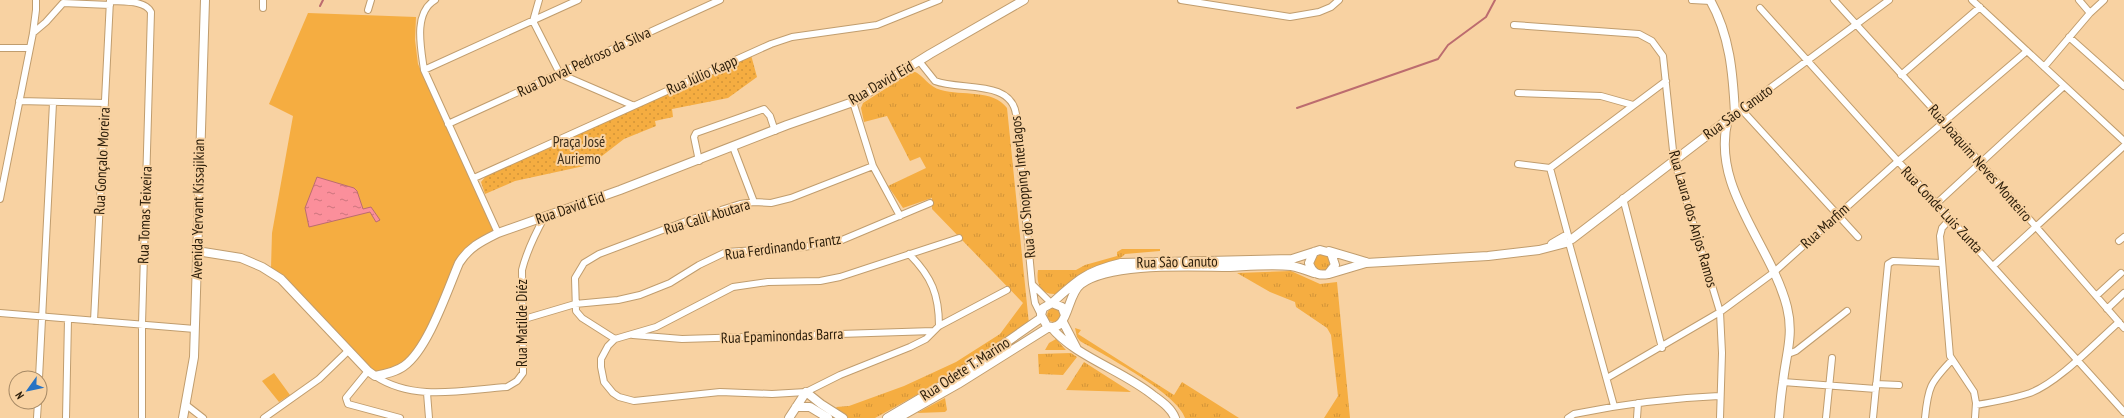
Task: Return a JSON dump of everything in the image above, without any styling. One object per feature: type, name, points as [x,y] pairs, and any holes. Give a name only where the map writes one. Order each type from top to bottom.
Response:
[{"type":"street","points":[[0,197],[32,33],[36,10],[36,0]]},
{"type":"street","name":"Avenida Yervant Kissajikian","points":[[182,418],[194,357],[205,0]]},
{"type":"street","points":[[263,0],[263,8]]},
{"type":"street","points":[[368,10],[371,0]]},
{"type":"street","points":[[435,0],[426,6],[422,15],[420,41],[424,70],[498,233]]},
{"type":"street","points":[[539,0],[533,21],[560,74],[632,105]]},
{"type":"street","points":[[424,70],[578,0]]},
{"type":"street","name":"Rua Durval Pedroso da Silva","points":[[448,124],[720,0]]},
{"type":"street","name":"Rua Júlio Kapp","points":[[474,178],[632,105],[778,41],[803,35],[877,25],[939,0]]},
{"type":"street","name":"Rua David Eid","points":[[375,376],[395,371],[414,357],[420,350],[462,257],[471,247],[498,233],[853,102],[919,61],[1024,0]]},
{"type":"street","points":[[1180,0],[1290,17],[1319,12],[1327,9],[1339,0]]},
{"type":"street","points":[[1692,0],[1710,1],[1721,20],[1725,33],[1735,114],[1724,139],[1725,156],[1742,210],[1784,298],[1791,329],[1779,418]]},
{"type":"street","name":"Rua Joaquim Neves Monteiro","points":[[1834,0],[1855,25],[1944,121],[2124,328]]},
{"type":"street","name":"Rua São Canuto","points":[[1328,274],[1366,262],[1488,256],[1539,250],[1568,238],[1588,227],[1623,198],[1889,0]]},
{"type":"street","points":[[1972,0],[2124,142]]},
{"type":"street","points":[[2079,0],[2090,13]]},
{"type":"street","points":[[2044,67],[2090,13],[2104,0]]},
{"type":"street","points":[[32,33],[63,2],[110,2]]},
{"type":"street","name":"Rua Tomas Teixeira","points":[[110,2],[141,4],[146,6],[151,12],[142,324],[142,418]]},
{"type":"street","name":"Rua Gonçalo Moreira","points":[[94,321],[110,2]]},
{"type":"street","points":[[1901,75],[1980,7]]},
{"type":"street","name":"Rua Conde Luis Zunta","points":[[1760,8],[1897,162],[1950,218],[2124,412]]},
{"type":"street","name":"Rua Laura dos Anjos Ramos","points":[[1514,25],[1639,34],[1652,42],[1662,56],[1674,160],[1720,312],[1722,353],[1719,396],[1720,418]]},
{"type":"street","points":[[2070,37],[2124,86]]},
{"type":"street","points":[[0,48],[29,48]]},
{"type":"street","name":"Rua Marfim","points":[[1607,378],[1662,348],[1720,312],[1773,273],[1897,162],[2026,51]]},
{"type":"street","name":"Rua do Shopping Interlagos","points":[[919,61],[935,81],[997,92],[1007,97],[1014,105],[1032,284],[1035,303],[1041,316]]},
{"type":"street","points":[[1518,164],[1550,168],[1666,81]]},
{"type":"street","points":[[1936,204],[2064,86]]},
{"type":"street","points":[[1518,93],[1601,96],[1633,105]]},
{"type":"street","points":[[19,101],[52,103],[105,103]]},
{"type":"street","points":[[853,102],[873,166],[900,216]]},
{"type":"street","points":[[39,370],[52,103]]},
{"type":"street","points":[[699,160],[694,137],[696,133],[764,109],[770,116],[775,131]]},
{"type":"street","points":[[1735,114],[1858,237]]},
{"type":"street","points":[[1993,266],[2124,146]]},
{"type":"street","points":[[733,147],[754,202]]},
{"type":"street","name":"Rua Calil Abutara","points":[[575,304],[577,272],[584,263],[592,258],[689,220],[719,210],[754,202],[770,203],[791,198],[873,166]]},
{"type":"street","points":[[1550,168],[1563,221],[1614,406]]},
{"type":"street","points":[[1623,198],[1662,348]]},
{"type":"street","name":"Rua Ferdinando Frantz","points":[[521,320],[575,304],[618,300],[640,295],[670,283],[704,262],[726,252],[804,247],[842,240],[930,203]]},
{"type":"street","name":"Rua Matilde Diéz","points":[[375,376],[403,390],[427,393],[507,387],[517,381],[523,373],[521,320],[522,270],[532,240],[545,216]]},
{"type":"street","points":[[1950,218],[1942,228],[1940,236],[1941,264],[1952,360],[1971,386],[1976,405],[1975,418]]},
{"type":"street","points":[[959,238],[831,279],[768,282],[733,287],[656,327],[615,339],[604,351],[601,367],[604,382],[613,393],[627,400],[646,400],[720,392],[772,394],[806,392],[840,375],[910,347],[926,339],[939,326],[1007,290]]},
{"type":"street","points":[[1326,250],[1334,259],[1335,265],[1328,274],[1321,276],[1315,273],[1309,263],[1314,252],[1326,250]]},
{"type":"street","name":"Rua São Canuto","points":[[1326,250],[1366,262]]},
{"type":"street","points":[[197,251],[241,258],[262,267],[275,275],[296,294],[368,371],[375,376]]},
{"type":"street","name":"Rua São Canuto","points":[[1051,303],[1085,275],[1098,268],[1121,263],[1292,259],[1314,252]]},
{"type":"street","points":[[909,254],[921,267],[935,290],[938,305],[939,326]]},
{"type":"street","points":[[1874,418],[1888,264],[1893,261],[1941,264]]},
{"type":"street","name":"Rua São Canuto","points":[[1064,318],[1073,293],[1080,285],[1100,275],[1118,271],[1169,268],[1286,266],[1315,273]]},
{"type":"street","points":[[2096,296],[2121,273]]},
{"type":"street","points":[[1032,284],[1051,303],[1062,307],[1070,337],[1078,349]]},
{"type":"street","points":[[2107,309],[2124,293]]},
{"type":"street","points":[[1051,303],[1043,308],[1041,316],[1044,323],[1050,327],[1059,338],[1071,347],[1078,349],[1146,390],[1170,410],[1175,418]]},
{"type":"street","points":[[575,304],[576,311],[582,318],[615,339]]},
{"type":"street","points":[[1788,354],[1796,351],[1847,311]]},
{"type":"street","points":[[0,314],[195,329]]},
{"type":"street","name":"Rua Odete T. Marino","points":[[887,418],[958,376],[1041,316]]},
{"type":"street","points":[[1050,327],[1060,325],[1064,318]]},
{"type":"street","points":[[66,418],[68,319]]},
{"type":"street","points":[[1976,405],[2030,393],[2052,380],[2119,322]]},
{"type":"street","name":"Rua Odete T. Marino","points":[[898,418],[958,384],[1050,327]]},
{"type":"street","name":"Rua Epaminondas Barra","points":[[631,335],[682,339],[934,332]]},
{"type":"street","points":[[264,418],[306,390],[349,350]]},
{"type":"street","points":[[1826,418],[1832,358]]},
{"type":"street","points":[[1925,418],[1929,388],[1938,375],[1952,360]]},
{"type":"street","points":[[368,371],[346,398],[348,404],[400,418]]},
{"type":"street","points":[[1783,382],[1829,386],[1899,385]]},
{"type":"street","points":[[789,418],[806,392]]},
{"type":"street","points":[[806,392],[843,418]]},
{"type":"street","points":[[427,393],[429,418]]},
{"type":"street","points":[[1568,418],[1574,414],[1614,406],[1673,398],[1719,396]]},
{"type":"street","points":[[1637,418],[1638,403]]},
{"type":"street","points":[[185,404],[203,418]]},
{"type":"street","points":[[796,407],[810,407],[828,418]]},
{"type":"green space","points":[[308,13],[416,17],[415,40],[418,64],[494,230],[469,247],[428,340],[395,371],[376,373],[299,292],[271,268],[272,233],[293,116],[269,104]]},
{"type":"green space","name":"Praça José Auriemo","points":[[751,55],[757,77],[728,98],[672,109],[673,117],[655,121],[656,126],[624,139],[598,159],[584,166],[515,181],[485,194],[481,182],[486,176]]},
{"type":"green space","points":[[913,71],[920,75],[929,84],[941,90],[977,94],[994,98],[1007,108],[1029,324],[953,375],[875,418],[847,418],[839,412],[836,407],[849,406],[904,386],[956,362],[1000,334],[1023,303],[932,209],[932,198],[903,208],[888,186],[926,168],[920,157],[910,161],[887,116],[864,122],[861,108],[863,103]]},
{"type":"green space","points":[[1122,249],[1160,249],[1160,251],[1125,254],[1115,261],[1093,267],[1055,294],[1050,294],[1040,287],[1038,270],[1076,270],[1085,265],[1117,256],[1117,252]]},
{"type":"green space","points":[[1323,254],[1329,257],[1332,263],[1329,269],[1323,272],[1317,269],[1314,263],[1317,257]]},
{"type":"green space","points":[[1291,271],[1320,284],[1337,282],[1350,418],[1324,418],[1338,396],[1331,335],[1327,328],[1296,307],[1295,302],[1270,292],[1237,273]]},
{"type":"green space","points":[[1051,308],[1057,308],[1061,312],[1061,318],[1057,322],[1051,322],[1047,318],[1047,312]]},
{"type":"green space","points":[[1075,328],[1081,330],[1078,334],[1174,395],[1182,382],[1239,418],[1185,418],[1179,408],[1155,387],[1122,365],[1080,341],[1077,337]]},
{"type":"green space","points":[[1056,339],[1066,350],[1045,350],[1049,343]]},
{"type":"green space","points":[[1071,353],[1077,357],[1063,375],[1039,374],[1038,354]]},
{"type":"green space","points":[[1084,362],[1131,392],[1066,390]]},
{"type":"green space","points":[[274,373],[290,395],[279,402],[262,381]]},
{"type":"green space","points":[[945,398],[947,410],[945,412],[917,413]]},
{"type":"water","points":[[317,177],[354,188],[357,191],[363,209],[371,207],[380,220],[376,222],[370,212],[309,227],[305,208]]},
{"type":"waterway","points":[[320,6],[323,0]]},
{"type":"waterway","points":[[1297,108],[1438,59],[1448,45],[1486,17],[1495,0]]}]
